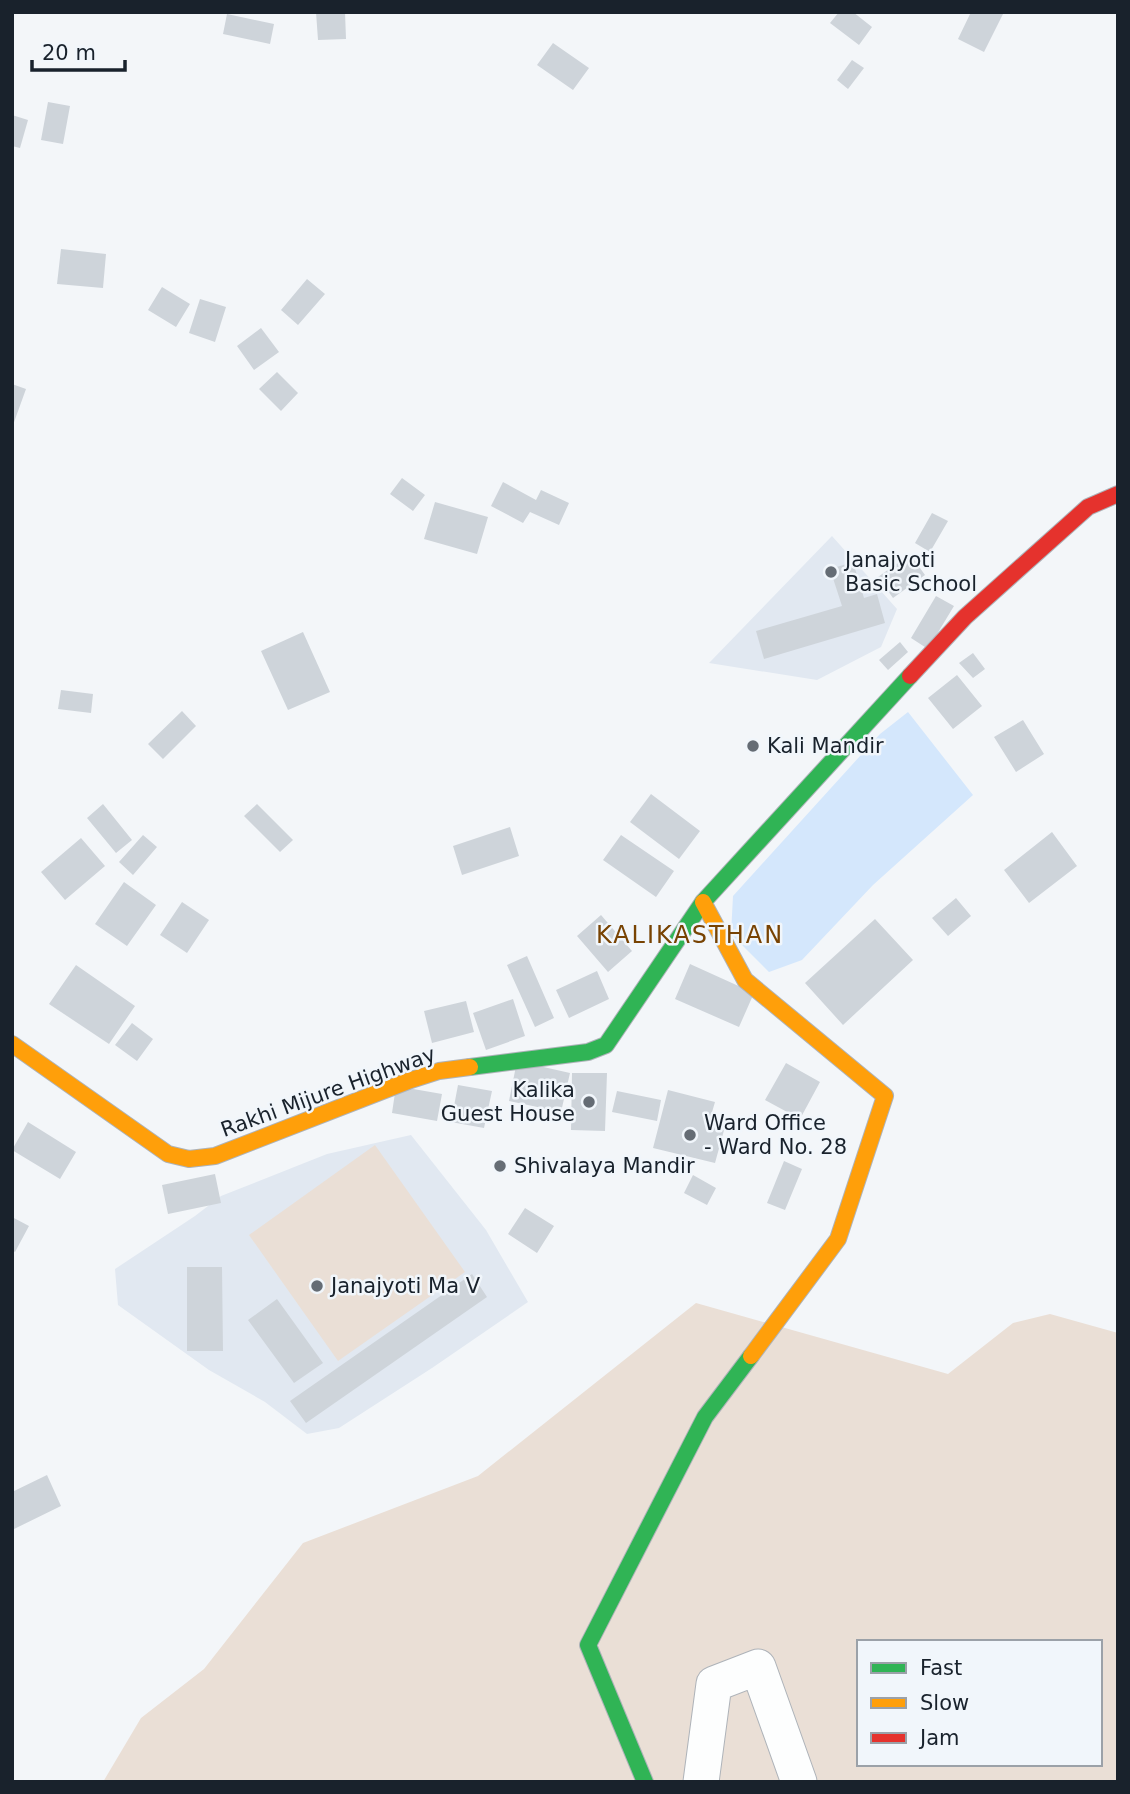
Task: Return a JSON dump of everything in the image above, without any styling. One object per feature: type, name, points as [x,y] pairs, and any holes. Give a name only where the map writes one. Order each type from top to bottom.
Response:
[{"type":"main road","name":"Rakhi Mijure Highway","points":[[12,1044],[168,1154],[189,1159],[215,1156],[439,1070],[588,1052],[606,1045],[703,902],[965,617],[1088,507],[1118,494]]},
{"type":"main road","points":[[645,1782],[588,1645],[705,1417],[838,1239],[885,1096],[745,980],[703,902]]},
{"type":"street","points":[[701,1782],[714,1684],[758,1667],[799,1782]]},
{"type":"shaded area","name":"Janajyoti Basic School","points":[[832,536],[897,609],[881,647],[817,680],[709,663]]},
{"type":"shaded area","name":"Janajyoti Ma V","points":[[411,1135],[486,1230],[528,1302],[339,1428],[307,1434],[265,1402],[209,1370],[118,1305],[115,1269],[221,1196],[327,1154]]},
{"type":"shaded area","points":[[375,1145],[465,1272],[338,1361],[249,1235]]},
{"type":"shaded area","points":[[696,1303],[948,1374],[1013,1323],[1050,1314],[1118,1333],[1118,1782],[103,1782],[141,1718],[204,1669],[303,1543],[478,1476]]},
{"type":"water","points":[[908,712],[973,795],[873,885],[802,960],[769,972],[731,934],[733,896],[880,734]]},
{"type":"building","points":[[316,12],[345,12],[346,39],[318,40]]},
{"type":"building","points":[[839,12],[853,12],[872,27],[859,45],[830,23]]},
{"type":"building","points":[[971,12],[1004,12],[984,52],[958,39]]},
{"type":"building","points":[[227,14],[274,24],[270,44],[223,34]]},
{"type":"building","points":[[553,43],[589,68],[573,90],[537,65]]},
{"type":"building","points":[[852,60],[864,68],[848,89],[837,80]]},
{"type":"building","points":[[48,102],[70,106],[63,144],[41,140]]},
{"type":"building","points":[[12,115],[28,120],[20,148],[12,146]]},
{"type":"building","points":[[61,249],[106,254],[103,288],[57,284]]},
{"type":"building","points":[[307,279],[325,294],[298,325],[281,310]]},
{"type":"building","points":[[162,287],[190,304],[176,327],[148,310]]},
{"type":"building","points":[[200,299],[226,307],[215,342],[189,333]]},
{"type":"building","points":[[261,328],[279,352],[254,370],[237,346]]},
{"type":"building","points":[[277,372],[298,393],[281,411],[259,389]]},
{"type":"building","points":[[12,384],[26,389],[13,425],[12,425]]},
{"type":"building","points":[[402,478],[425,495],[413,511],[390,494]]},
{"type":"building","points":[[503,482],[536,500],[541,490],[569,503],[559,525],[530,512],[523,523],[491,506]]},
{"type":"building","points":[[435,502],[488,517],[477,554],[424,539]]},
{"type":"building","points":[[932,513],[948,521],[930,552],[915,543]]},
{"type":"building","points":[[910,554],[925,575],[893,598],[878,577]]},
{"type":"building","points":[[853,562],[864,598],[877,594],[885,623],[764,659],[756,631],[842,606],[830,569]]},
{"type":"building","points":[[936,596],[954,606],[928,649],[911,638]]},
{"type":"building","points":[[303,632],[330,692],[288,710],[261,651]]},
{"type":"building","points":[[900,642],[908,652],[888,670],[879,660]]},
{"type":"building","points":[[973,653],[985,669],[973,678],[959,663]]},
{"type":"building","points":[[957,675],[982,706],[953,729],[928,698]]},
{"type":"building","points":[[61,690],[93,694],[91,713],[58,709]]},
{"type":"building","points":[[182,711],[196,726],[163,759],[148,744]]},
{"type":"building","points":[[1023,720],[1044,754],[1016,772],[994,737]]},
{"type":"building","points":[[651,794],[700,831],[679,859],[630,822]]},
{"type":"building","points":[[103,804],[132,840],[116,853],[87,818]]},
{"type":"building","points":[[257,804],[293,840],[280,852],[244,816]]},
{"type":"building","points":[[510,827],[519,856],[462,875],[453,846]]},
{"type":"building","points":[[1052,832],[1077,866],[1029,903],[1004,870]]},
{"type":"building","points":[[143,835],[157,847],[133,875],[119,862]]},
{"type":"building","points":[[621,835],[674,871],[656,897],[603,860]]},
{"type":"building","points":[[81,838],[105,866],[65,900],[41,872]]},
{"type":"building","points":[[124,882],[156,905],[127,946],[95,924]]},
{"type":"building","points":[[956,898],[971,916],[948,936],[932,918]]},
{"type":"building","points":[[182,902],[209,920],[187,953],[160,935]]},
{"type":"building","points":[[601,915],[632,951],[608,972],[577,936]]},
{"type":"building","points":[[875,919],[913,960],[843,1025],[805,983]]},
{"type":"building","points":[[527,956],[554,1018],[535,1027],[507,965]]},
{"type":"building","points":[[690,964],[754,993],[739,1027],[675,999]]},
{"type":"building","points":[[76,965],[135,1006],[109,1044],[49,1004]]},
{"type":"building","points":[[597,971],[609,999],[569,1018],[556,990]]},
{"type":"building","points":[[513,999],[525,1036],[486,1050],[473,1013]]},
{"type":"building","points":[[466,1001],[474,1032],[432,1043],[424,1011]]},
{"type":"building","points":[[132,1023],[153,1039],[137,1061],[115,1045]]},
{"type":"building","points":[[517,1061],[570,1073],[561,1112],[509,1101]]},
{"type":"building","points":[[786,1063],[820,1082],[800,1119],[765,1100]]},
{"type":"building","name":"Kalika Guest House","points":[[572,1073],[607,1073],[605,1131],[571,1130]]},
{"type":"building","points":[[458,1085],[492,1091],[484,1128],[451,1122]]},
{"type":"building","points":[[396,1086],[442,1094],[437,1121],[392,1113]]},
{"type":"building","name":"Ward Office - Ward No. 28","points":[[668,1090],[715,1102],[710,1119],[726,1123],[715,1163],[653,1148]]},
{"type":"building","points":[[617,1091],[661,1100],[657,1121],[612,1112]]},
{"type":"building","points":[[28,1122],[76,1152],[60,1179],[12,1150]]},
{"type":"building","points":[[784,1161],[802,1169],[785,1210],[767,1203]]},
{"type":"building","points":[[215,1174],[221,1203],[168,1214],[162,1185]]},
{"type":"building","points":[[693,1175],[716,1188],[707,1205],[684,1193]]},
{"type":"building","points":[[525,1208],[554,1226],[537,1253],[508,1234]]},
{"type":"building","points":[[12,1217],[29,1226],[15,1252],[12,1250]]},
{"type":"building","points":[[187,1267],[222,1267],[223,1351],[187,1351]]},
{"type":"building","points":[[472,1274],[487,1297],[306,1423],[290,1401]]},
{"type":"building","points":[[277,1299],[323,1363],[294,1383],[248,1320]]},
{"type":"building","points":[[47,1475],[61,1506],[12,1530],[12,1492]]},
{"type":"traffic: fast","points":[[470,1067],[588,1052],[606,1045],[703,902],[910,676]]},
{"type":"traffic: fast","points":[[645,1782],[588,1645],[705,1417],[751,1356]]},
{"type":"traffic: slow","points":[[703,902],[745,980],[885,1096],[838,1239],[751,1356]]},
{"type":"traffic: slow","points":[[12,1044],[168,1154],[189,1159],[215,1156],[408,1081],[439,1071],[470,1067]]},
{"type":"traffic: jam","points":[[910,676],[965,617],[1088,507],[1118,494]]},
{"type":"place","name":"Janajyoti Basic School","points":[[831,572]]},
{"type":"place","name":"Kali Mandir","points":[[753,746]]},
{"type":"place","name":"Kalika Guest House","points":[[589,1102]]},
{"type":"place","name":"Ward Office - Ward No. 28","points":[[690,1135]]},
{"type":"place","name":"Shivalaya Mandir","points":[[500,1166]]},
{"type":"place","name":"Janajyoti Ma V","points":[[317,1286]]},
{"type":"district","name":"KALIKASTHAN","points":[[690,935]]}]
